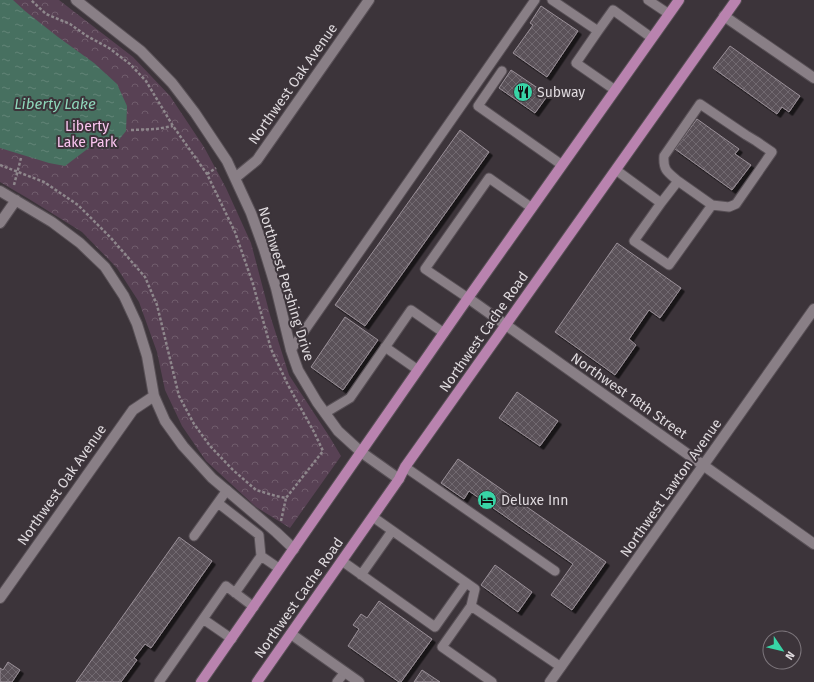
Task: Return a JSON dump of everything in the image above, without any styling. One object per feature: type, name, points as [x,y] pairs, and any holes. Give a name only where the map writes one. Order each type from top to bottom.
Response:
[{"type":"main road","points":[[201,682],[468,298],[679,0]]},
{"type":"main road","name":"Northwest Cache Road","points":[[257,682],[373,517],[406,466],[736,0]]},
{"type":"street","name":"Northwest Pershing Drive","points":[[76,0],[141,51],[172,83],[195,113],[227,161],[251,213],[276,288],[291,350],[298,370],[317,402],[338,431],[361,452],[399,479]]},
{"type":"street","name":"Northwest Oak Avenue","points":[[235,178],[257,160],[369,0]]},
{"type":"street","points":[[724,16],[814,78]]},
{"type":"street","points":[[0,191],[52,222],[80,243],[105,267],[124,296],[137,324],[147,356],[154,396],[165,421],[182,446],[212,478],[294,549]]},
{"type":"street","points":[[0,223],[16,200]]},
{"type":"street","name":"Northwest 18th Street","points":[[468,298],[814,544]]},
{"type":"street","name":"Northwest Lawton Avenue","points":[[550,682],[814,309]]},
{"type":"street","name":"Northwest Oak Avenue","points":[[0,598],[133,410],[154,396]]},
{"type":"street","points":[[291,634],[359,682]]},
{"type":"lane","points":[[291,350],[535,0]]},
{"type":"lane","points":[[552,0],[598,31]]},
{"type":"lane","points":[[648,0],[669,14]]},
{"type":"lane","points":[[615,90],[576,63],[598,31],[613,10],[652,38]]},
{"type":"lane","points":[[502,71],[478,106],[562,165]]},
{"type":"lane","points":[[700,104],[772,152],[736,204],[729,207],[712,205],[666,171],[663,163],[664,156],[700,104]]},
{"type":"lane","points":[[616,170],[661,203]]},
{"type":"lane","points":[[468,298],[425,269],[489,178],[532,208]]},
{"type":"lane","points":[[678,181],[634,240],[669,265],[712,205]]},
{"type":"lane","points":[[325,413],[350,398],[411,310],[444,333]]},
{"type":"lane","points":[[385,347],[418,370]]},
{"type":"lane","points":[[406,466],[555,571]]},
{"type":"lane","points":[[194,536],[227,490]]},
{"type":"lane","points":[[218,503],[259,535],[261,556],[235,593]]},
{"type":"lane","points":[[373,517],[474,589],[471,606],[442,647],[492,682]]},
{"type":"lane","points":[[361,575],[392,531]]},
{"type":"lane","points":[[261,556],[280,569]]},
{"type":"lane","points":[[342,561],[435,627],[466,583]]},
{"type":"lane","points":[[159,682],[226,586],[254,607]]},
{"type":"lane","points":[[471,606],[561,666]]},
{"type":"lane","points":[[203,619],[232,638]]},
{"type":"lane","points":[[337,682],[345,672]]},
{"type":"path","points":[[31,0],[46,14],[70,24],[87,36],[109,48],[130,64],[146,81],[173,126],[207,174],[235,232],[253,284],[271,349],[288,385],[323,451],[286,498],[282,518],[276,532]]},
{"type":"path","points":[[131,130],[156,129],[173,126]]},
{"type":"path","points":[[16,200],[14,186],[20,158]]},
{"type":"path","points":[[0,165],[44,182],[78,205],[111,238],[145,277],[157,305],[179,396],[194,424],[219,456],[256,490],[286,498]]},
{"type":"green space","name":"Liberty Lake Park","points":[[0,0],[59,0],[133,57],[170,96],[204,147],[226,188],[251,243],[270,315],[289,375],[341,456],[290,528],[256,507],[206,461],[182,426],[165,390],[157,352],[139,302],[117,268],[82,232],[0,182]]},
{"type":"water","name":"Liberty Lake","points":[[0,0],[13,0],[58,37],[94,63],[117,84],[127,106],[126,131],[113,147],[103,149],[94,144],[65,166],[49,163],[0,148]]},
{"type":"building","points":[[541,6],[578,31],[547,77],[513,53],[533,25],[530,23]]},
{"type":"building","points":[[730,46],[800,96],[789,112],[782,107],[777,114],[713,68]]},
{"type":"building","name":"Subway","points":[[511,70],[548,95],[535,113],[499,88]]},
{"type":"building","points":[[697,119],[739,149],[735,154],[751,165],[732,190],[675,149]]},
{"type":"building","points":[[460,130],[489,152],[365,326],[335,305]]},
{"type":"building","points":[[617,243],[681,288],[660,318],[649,310],[629,339],[636,345],[615,375],[555,332]]},
{"type":"building","points":[[345,317],[378,340],[343,390],[311,367]]},
{"type":"building","points":[[517,392],[558,421],[540,446],[499,418]]},
{"type":"building","points":[[458,459],[606,562],[572,610],[551,595],[573,564],[469,491],[464,499],[441,483]]},
{"type":"building","points":[[179,537],[212,561],[151,648],[145,644],[134,658],[137,660],[121,682],[76,682]]},
{"type":"building","points":[[495,565],[532,592],[518,612],[481,585]]},
{"type":"building","points":[[379,601],[432,639],[401,682],[348,646],[359,629],[353,625],[361,614],[367,618]]},
{"type":"building","points":[[8,662],[20,670],[12,682],[0,682],[0,668],[3,670]]},
{"type":"building","points":[[422,670],[440,682],[414,682]]},
{"type":"place","name":"Subway","points":[[523,92]]},
{"type":"place","name":"Deluxe Inn","points":[[487,500]]}]
